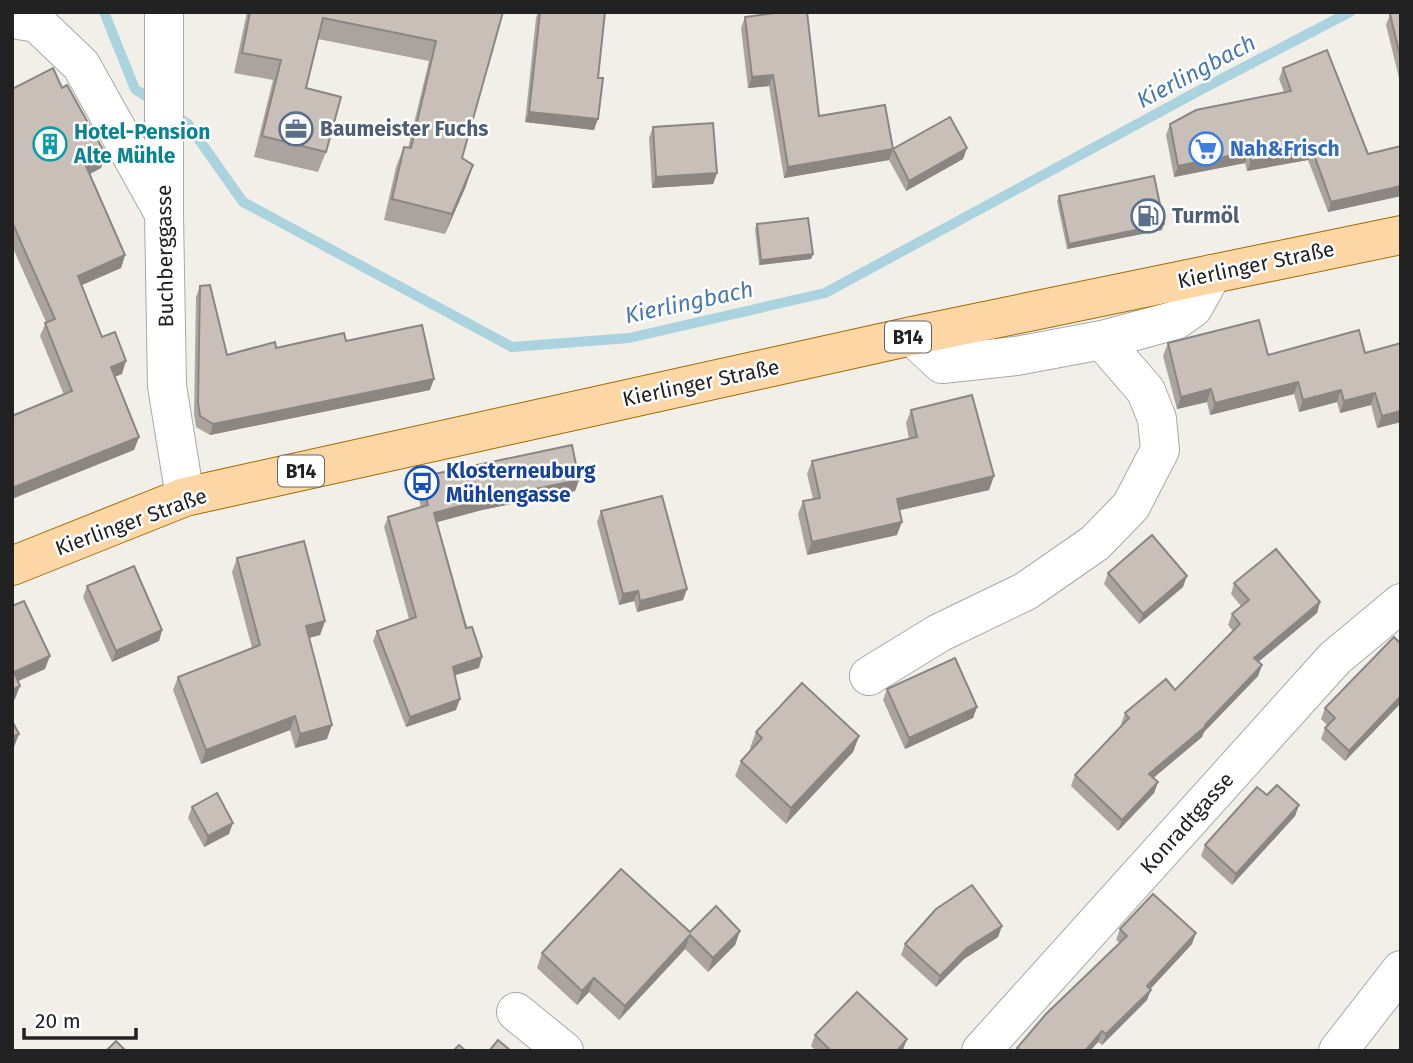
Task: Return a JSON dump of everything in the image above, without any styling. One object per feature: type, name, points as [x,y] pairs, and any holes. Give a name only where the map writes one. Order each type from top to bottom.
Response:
[{"type":"main road","name":"Kierlinger Straße","points":[[12,566],[185,498],[912,337],[1401,235]]},
{"type":"street","name":"Buchberggasse","points":[[164,12],[167,386],[185,498]]},
{"type":"street","points":[[12,19],[37,23],[81,65],[164,214]]},
{"type":"street","points":[[912,337],[942,364],[1016,356],[1102,340],[1177,320],[1193,308],[1212,274]]},
{"type":"street","points":[[869,676],[939,633],[1026,591],[1095,543],[1131,506],[1160,450],[1157,419],[1146,391],[1102,340]]},
{"type":"street","name":"Konradtgasse","points":[[981,1051],[1335,658],[1401,603]]},
{"type":"street","points":[[1338,1051],[1401,970]]},
{"type":"street","points":[[516,1012],[564,1051]]},
{"type":"building","points":[[250,12],[503,12],[462,158],[473,165],[452,214],[392,199],[404,147],[411,148],[436,41],[323,18],[306,88],[341,97],[326,152],[262,136],[281,60],[242,53]]},
{"type":"building","points":[[540,12],[605,12],[598,78],[603,78],[598,119],[529,112]]},
{"type":"building","points":[[807,12],[819,116],[885,105],[893,149],[788,167],[773,75],[752,77],[745,17]]},
{"type":"building","points":[[1401,12],[1401,60],[1390,14]]},
{"type":"building","points":[[1327,50],[1368,154],[1401,146],[1401,186],[1331,202],[1312,149],[1251,161],[1249,152],[1178,166],[1170,124],[1196,110],[1291,91],[1283,68]]},
{"type":"building","points":[[53,68],[62,88],[67,85],[106,155],[86,166],[125,255],[78,276],[102,337],[115,332],[126,361],[111,367],[139,437],[12,488],[12,416],[72,391],[45,323],[55,319],[12,222],[12,89]]},
{"type":"building","points":[[950,117],[967,148],[909,181],[893,149]]},
{"type":"building","points":[[713,123],[717,173],[656,177],[653,127]]},
{"type":"building","points":[[1154,176],[1164,224],[1069,244],[1059,196]]},
{"type":"building","points":[[808,218],[813,254],[761,260],[757,224]]},
{"type":"building","points":[[210,285],[227,355],[275,342],[276,348],[344,333],[346,341],[422,325],[434,379],[213,424],[200,416],[198,403],[200,286]]},
{"type":"building","points":[[1259,320],[1268,355],[1359,330],[1365,353],[1401,343],[1401,411],[1382,416],[1375,393],[1344,401],[1341,390],[1303,400],[1298,382],[1215,403],[1211,389],[1181,397],[1168,343]]},
{"type":"building","points":[[972,395],[994,476],[897,499],[902,522],[812,542],[803,501],[820,498],[812,461],[917,437],[911,410]]},
{"type":"building","points":[[572,445],[579,480],[486,499],[434,513],[466,628],[472,627],[482,657],[453,667],[460,699],[410,717],[377,631],[416,617],[388,517],[428,505],[420,477]]},
{"type":"building","points":[[662,496],[687,589],[640,601],[638,591],[623,594],[601,511]]},
{"type":"building","points":[[1152,535],[1187,576],[1143,614],[1108,573]]},
{"type":"building","points":[[304,541],[325,621],[306,626],[332,725],[300,734],[295,716],[206,750],[178,677],[260,645],[237,558]]},
{"type":"building","points":[[1276,549],[1320,602],[1254,658],[1262,665],[1206,726],[1149,774],[1158,782],[1122,820],[1075,775],[1129,718],[1125,713],[1166,679],[1175,690],[1240,624],[1232,614],[1249,600],[1234,583]]},
{"type":"building","points":[[134,566],[162,630],[116,651],[87,586]]},
{"type":"building","points":[[24,601],[50,656],[14,672],[20,686],[12,690],[12,606]]},
{"type":"building","points":[[1394,637],[1401,644],[1401,696],[1349,751],[1325,728],[1335,718],[1325,708]]},
{"type":"building","points":[[955,658],[977,707],[909,738],[887,689]]},
{"type":"building","points":[[802,683],[859,736],[791,808],[741,761],[762,738],[756,732]]},
{"type":"building","points":[[12,721],[19,734],[12,737]]},
{"type":"building","points":[[1277,785],[1299,805],[1236,874],[1205,845],[1257,787],[1267,795]]},
{"type":"building","points":[[217,793],[233,823],[208,836],[192,807]]},
{"type":"building","points":[[621,869],[690,932],[716,906],[740,931],[713,958],[690,935],[625,1006],[594,978],[582,991],[542,953]]},
{"type":"building","points":[[972,885],[1002,926],[967,948],[940,976],[905,944],[936,909]]},
{"type":"building","points":[[1153,894],[1196,933],[1147,986],[1151,990],[1106,1034],[1102,1031],[1085,1051],[1020,1051],[1017,1048],[1046,1014],[1127,936],[1120,929]]},
{"type":"building","points":[[857,992],[907,1039],[897,1051],[831,1051],[815,1035]]},
{"type":"building","points":[[498,1040],[511,1051],[489,1051]]},
{"type":"building","points":[[116,1041],[126,1051],[106,1051]]},
{"type":"building","points":[[459,1045],[466,1051],[453,1051]]},
{"type":"waterway","name":"Kierlingbach","points":[[104,12],[135,89],[155,102]]},
{"type":"waterway","name":"Kierlingbach","points":[[171,113],[188,124],[243,202],[512,347],[629,338],[825,293],[1350,12]]},
{"type":"place","name":"Baumeister Fuchs","points":[[296,129]]},
{"type":"place","name":"Hotel-Pension Alte Mühle","points":[[50,144]]},
{"type":"place","name":"Nah&Frisch","points":[[1206,149]]},
{"type":"place","name":"Turmöl","points":[[1148,216]]},
{"type":"place","name":"Klosterneuburg Mühlengasse","points":[[422,483]]}]
